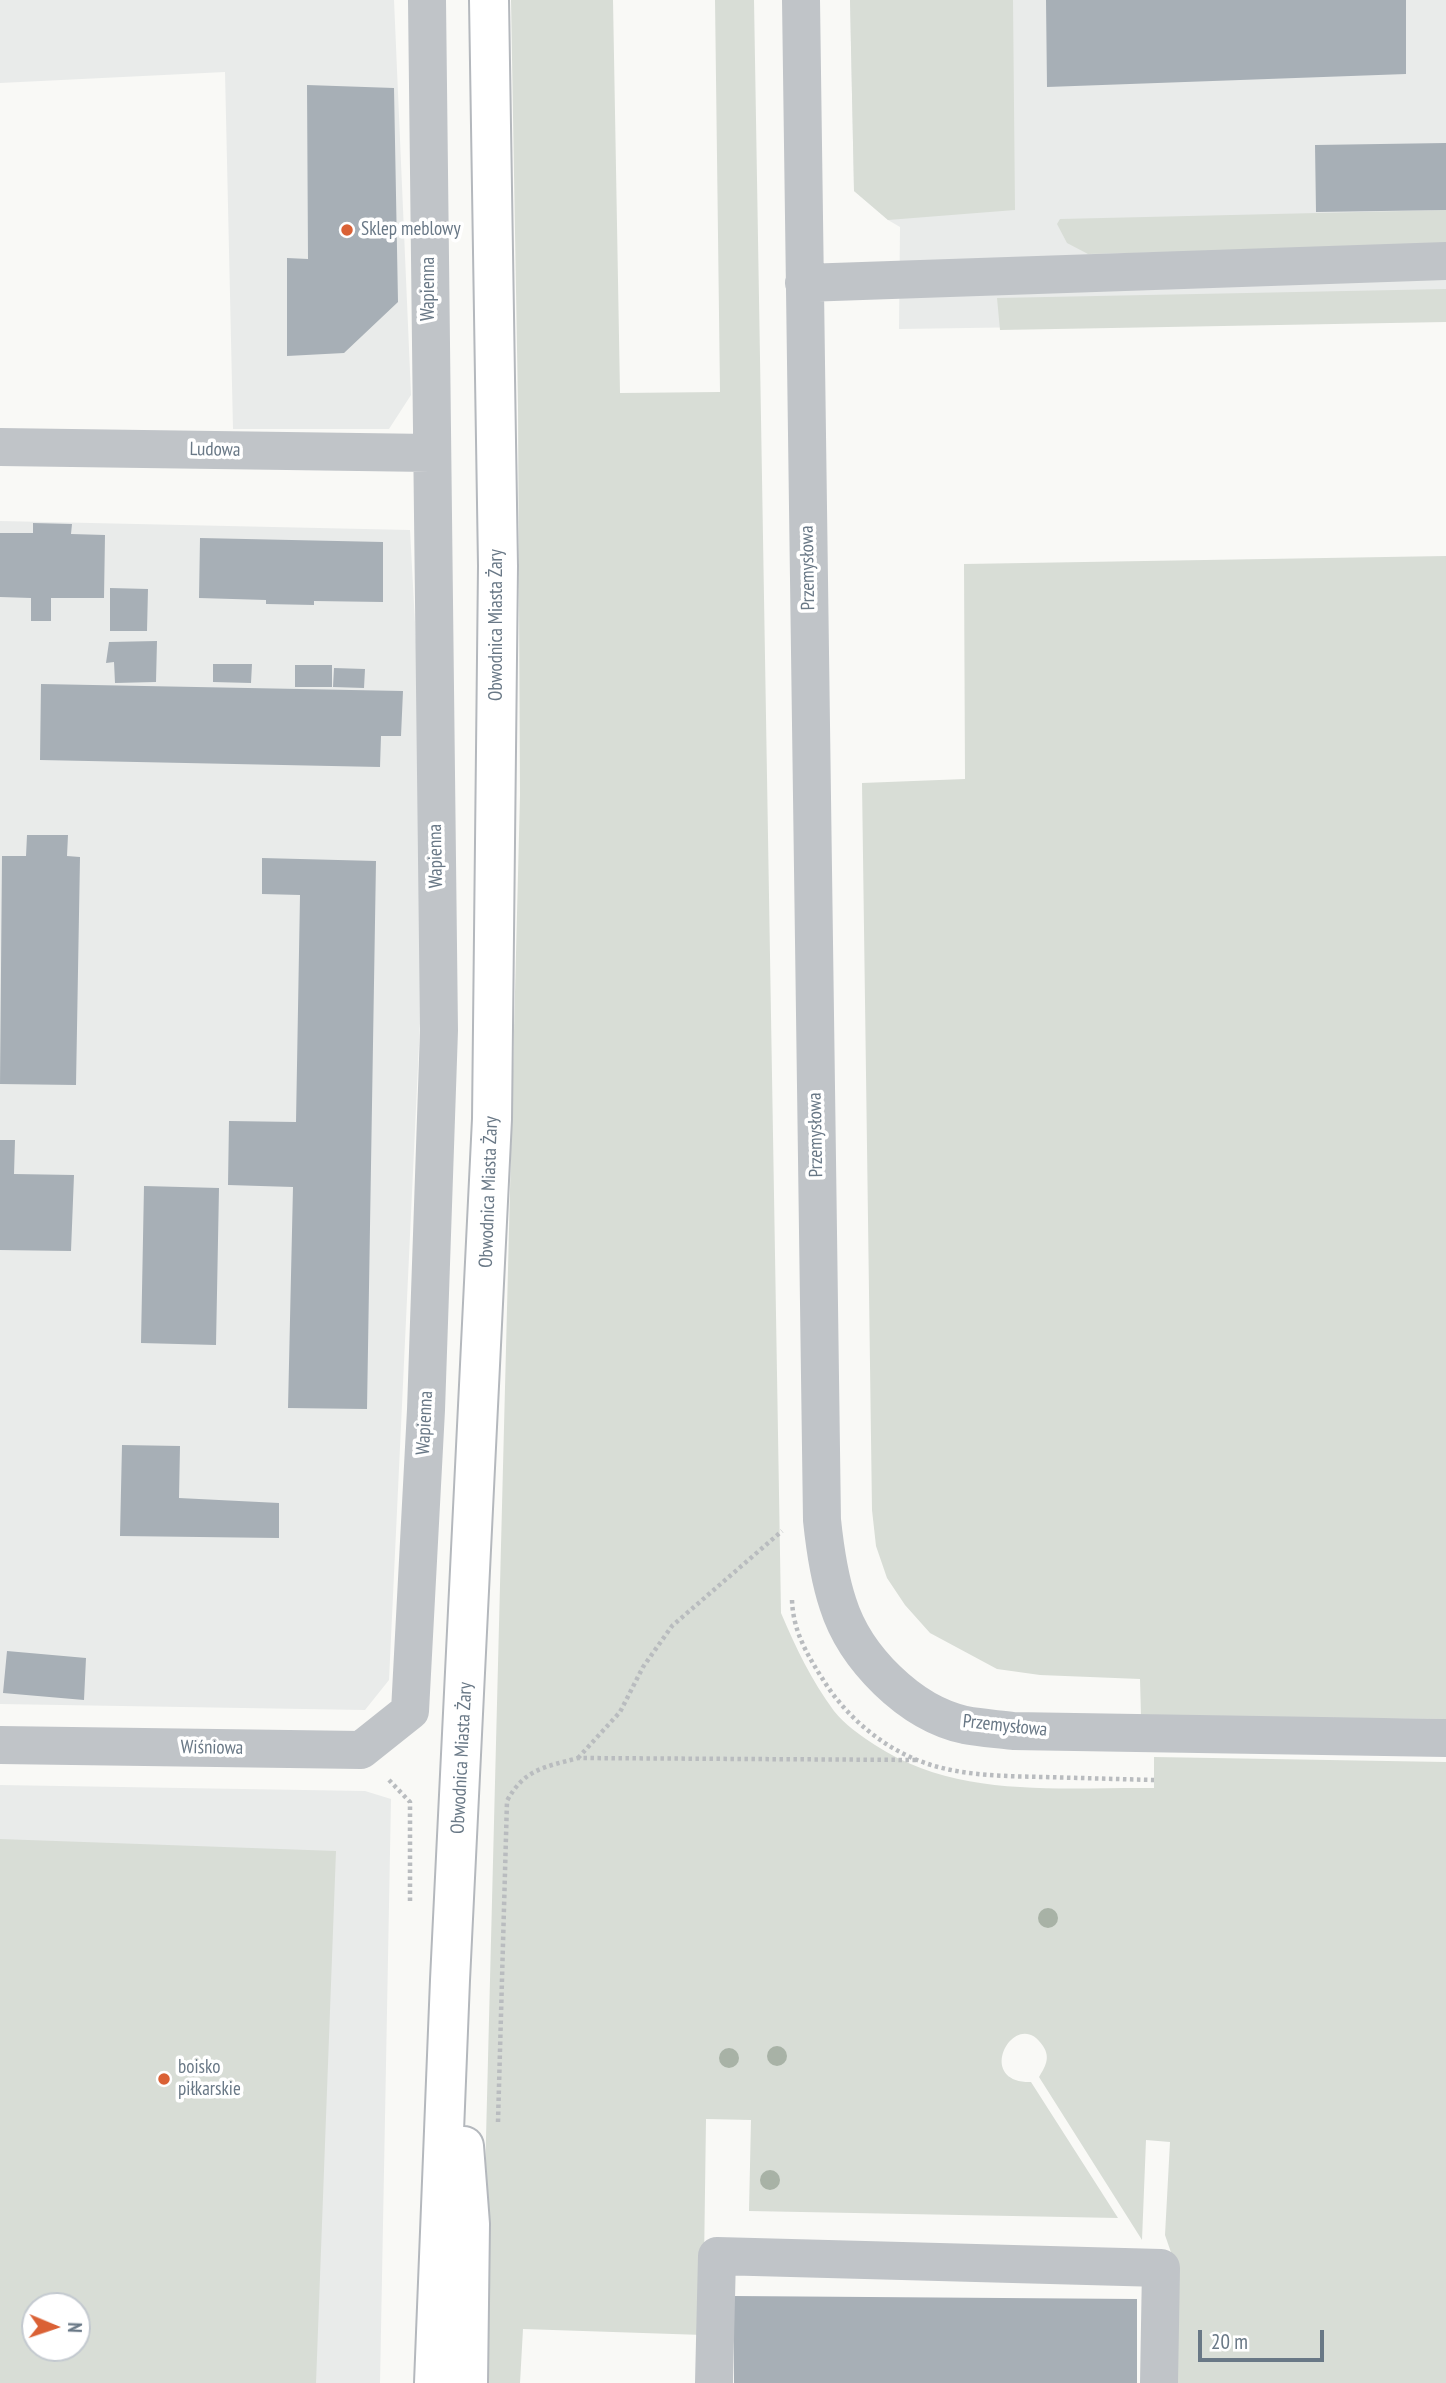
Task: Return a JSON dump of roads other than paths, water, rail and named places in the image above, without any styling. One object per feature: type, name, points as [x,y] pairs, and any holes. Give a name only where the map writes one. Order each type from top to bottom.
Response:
[{"type":"main road","name":"Obwodnica Miasta Żary","points":[[434,2383],[450,1980],[492,1119],[498,566],[489,0]]},
{"type":"main road","points":[[450,1980],[470,2224],[468,2383]]},
{"type":"street","name":"Wapienna","points":[[410,1711],[426,1410],[439,1030],[430,453],[427,0]]},
{"type":"street","name":"Przemysłowa","points":[[801,0],[822,1520],[827,1566],[838,1607],[861,1649],[888,1682],[913,1701],[965,1725],[1013,1731],[1446,1738]]},
{"type":"street","points":[[804,283],[1446,261]]},
{"type":"street","name":"Ludowa","points":[[0,447],[430,453]]},
{"type":"street","name":"Wiśniowa","points":[[0,1745],[361,1750],[410,1711]]},
{"type":"street","points":[[714,2383],[717,2256],[1161,2268],[1159,2383]]},
{"type":"place","name":"Sklep meblowy","points":[[347,230]]},
{"type":"place","name":"boisko piłkarskie","points":[[164,2079]]}]
